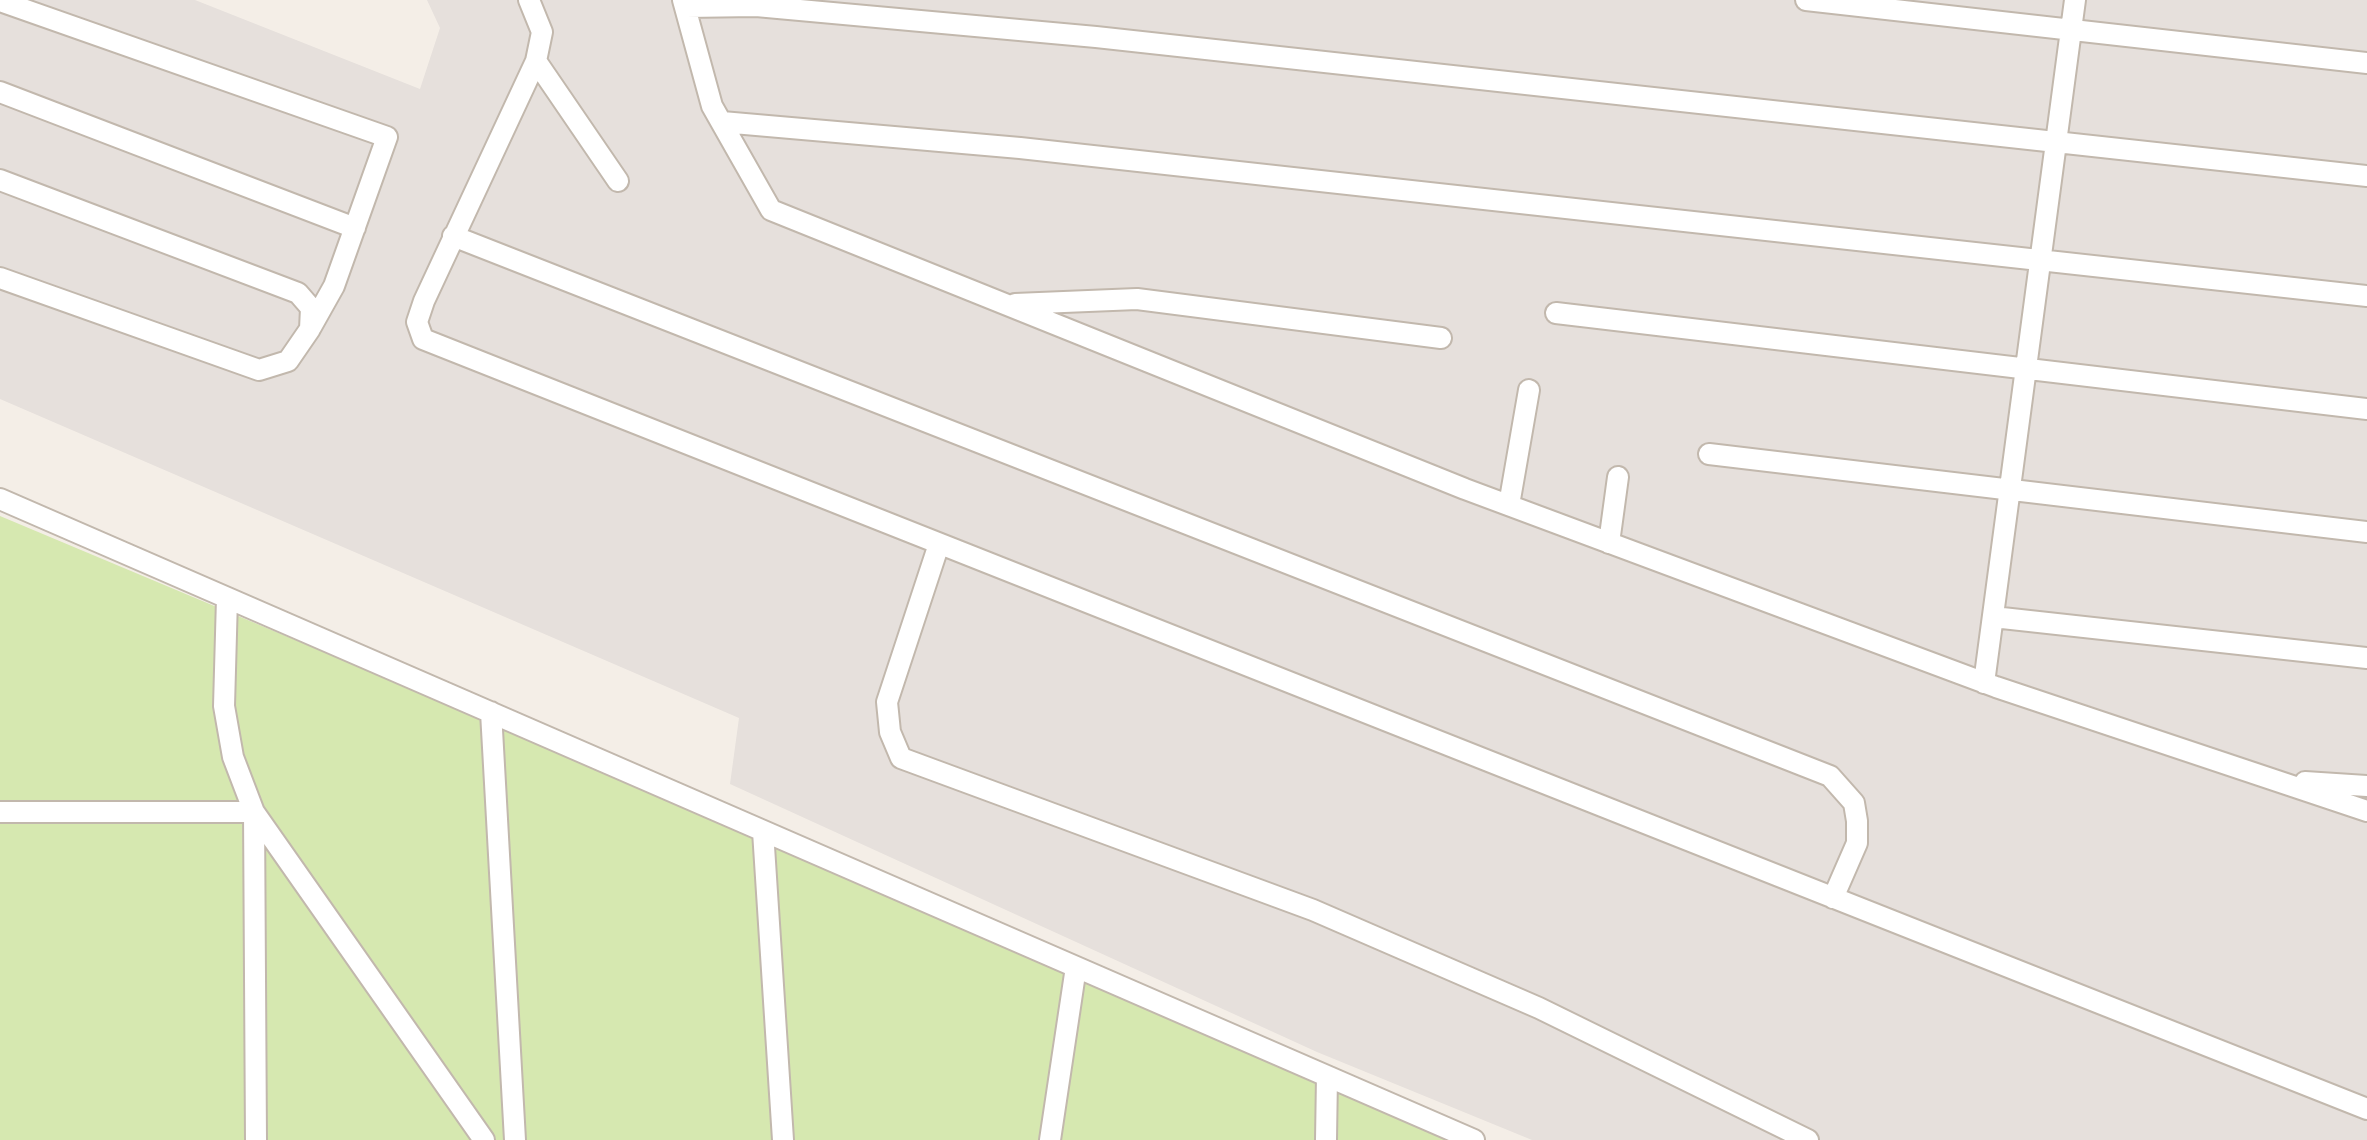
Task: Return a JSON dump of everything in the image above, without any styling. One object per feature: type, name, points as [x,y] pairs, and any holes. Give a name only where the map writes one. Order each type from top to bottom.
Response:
[{"type":"lane","points":[[529,0],[542,32],[536,61],[417,322],[423,339],[2367,1109]]},
{"type":"lane","points":[[1806,0],[2367,63]]},
{"type":"lane","points":[[1984,683],[2075,0]]},
{"type":"lane","points":[[0,1],[387,137],[334,286],[288,361],[258,370],[0,278]]},
{"type":"lane","points":[[2367,176],[1096,38],[756,6],[684,4],[712,106],[771,210],[1509,506],[1984,683],[2367,811]]},
{"type":"lane","points":[[536,61],[618,181]]},
{"type":"lane","points":[[0,92],[355,228]]},
{"type":"lane","points":[[722,122],[1020,148],[2040,257],[2367,296]]},
{"type":"lane","points":[[0,180],[298,293],[311,308],[310,329]]},
{"type":"lane","points":[[453,236],[1830,776],[1854,802],[1858,821],[1858,843],[1833,898]]},
{"type":"lane","points":[[1007,305],[1138,299],[1441,338]]},
{"type":"lane","points":[[1556,313],[1967,365],[2026,366],[2367,410]]},
{"type":"lane","points":[[1509,506],[1529,390]]},
{"type":"lane","points":[[1708,454],[2367,532]]},
{"type":"lane","points":[[1609,542],[1618,477]]},
{"type":"lane","points":[[0,498],[1474,1140]]},
{"type":"lane","points":[[939,544],[887,702],[890,732],[901,758],[1313,910],[1539,1008],[1808,1140]]},
{"type":"lane","points":[[227,598],[224,706],[233,757],[254,812],[484,1140]]},
{"type":"lane","points":[[1993,617],[2367,658]]},
{"type":"lane","points":[[491,712],[515,1140]]},
{"type":"lane","points":[[2273,780],[2367,786]]},
{"type":"lane","points":[[0,812],[254,812]]},
{"type":"lane","points":[[254,812],[256,1140]]},
{"type":"lane","points":[[763,831],[783,1140]]},
{"type":"lane","points":[[1050,1140],[1076,967]]},
{"type":"lane","points":[[1326,1140],[1327,1076]]},
{"type":"shaded area","points":[[0,0],[195,0],[420,89],[440,28],[427,0],[2367,0],[2367,1140],[1532,1140],[1317,1052],[730,784],[739,718],[0,399]]},
{"type":"green space","points":[[0,516],[1486,1140],[0,1140]]}]
